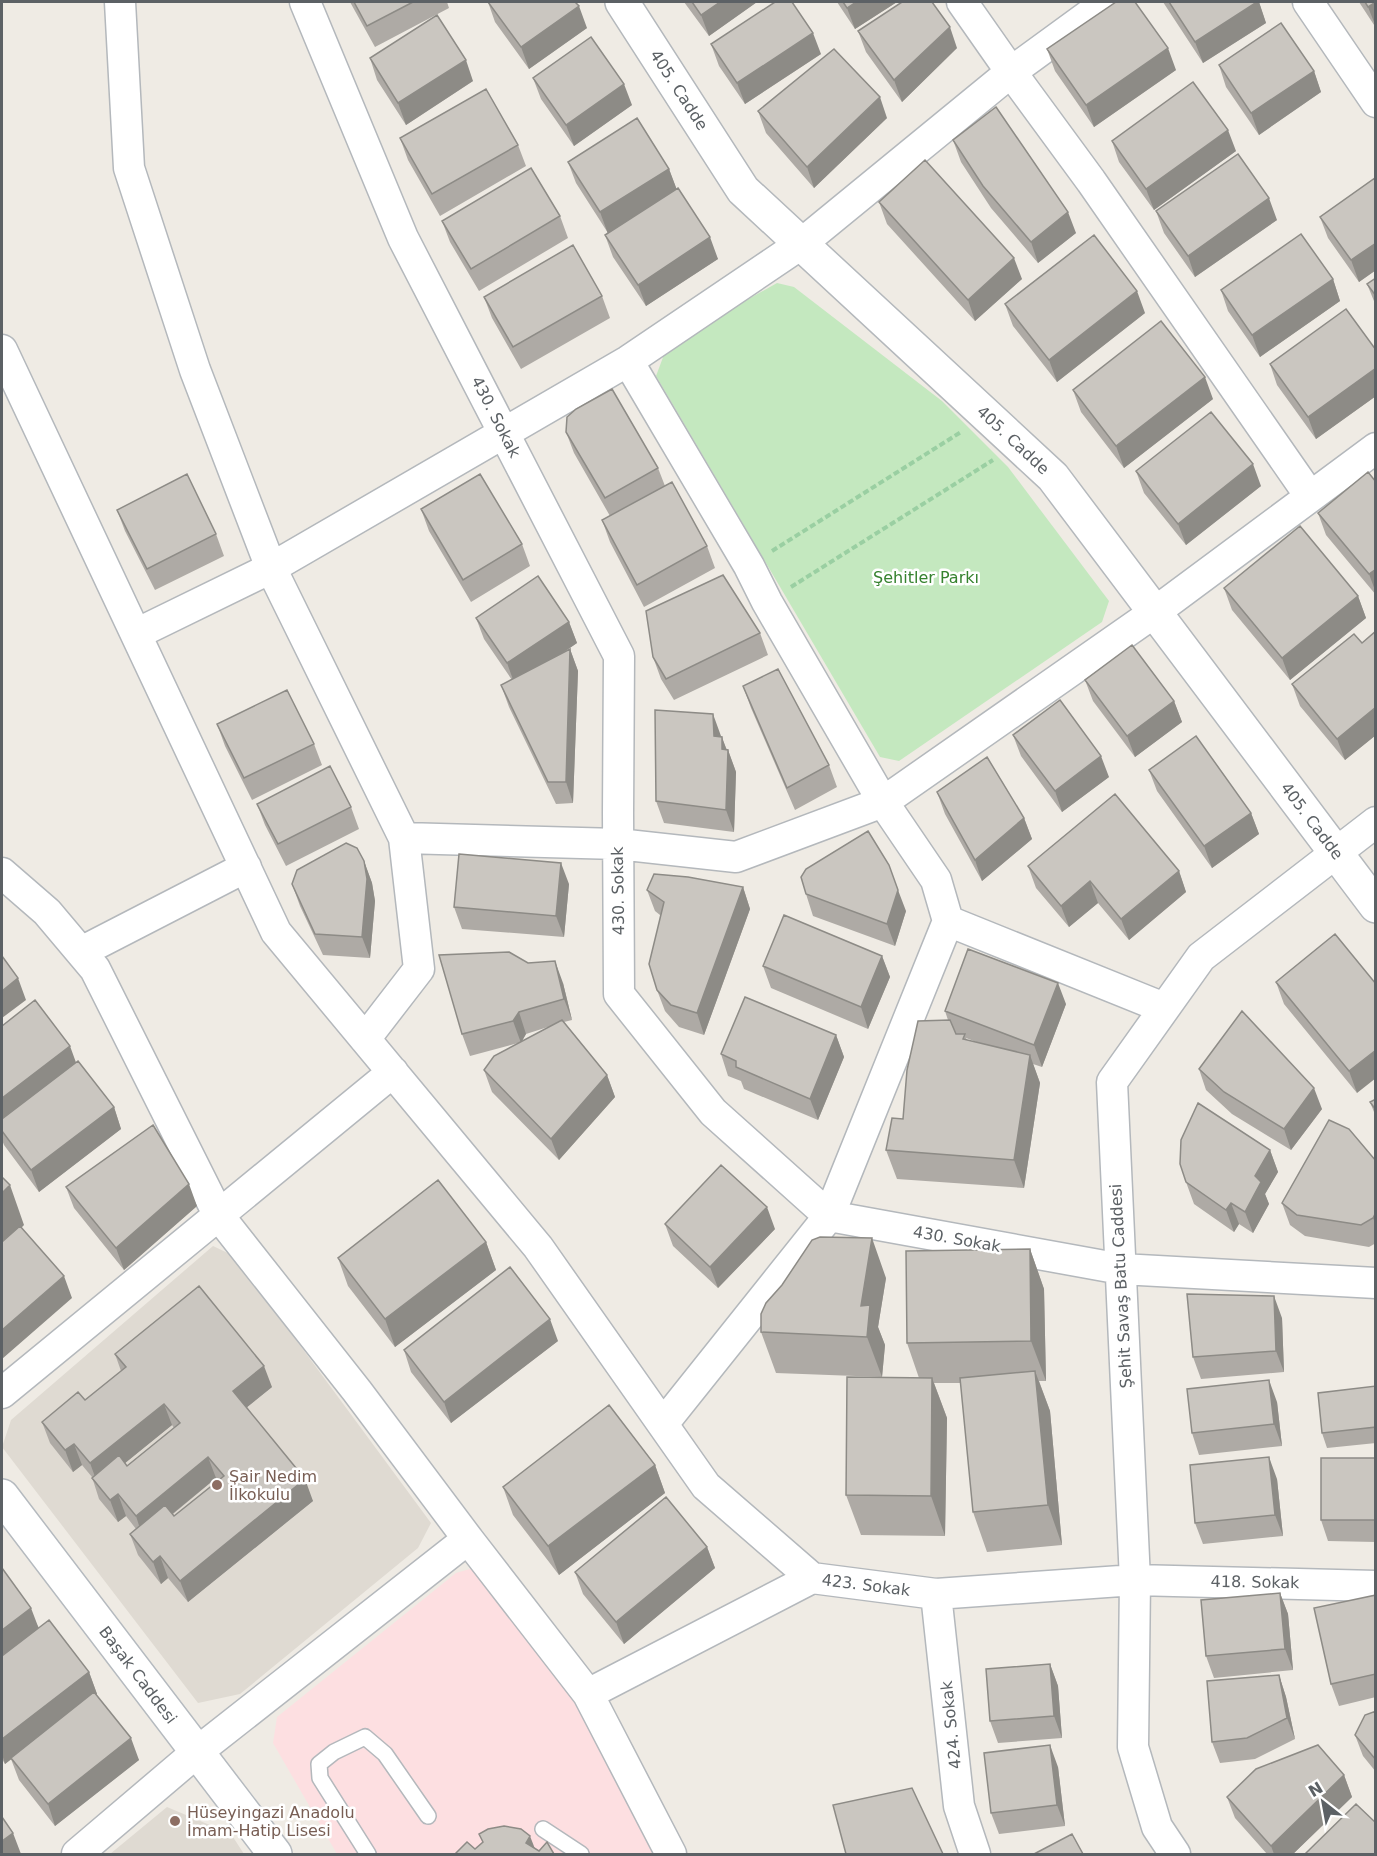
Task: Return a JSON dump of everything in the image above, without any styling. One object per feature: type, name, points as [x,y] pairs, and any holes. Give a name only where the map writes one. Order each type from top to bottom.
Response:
[{"type":"street","points":[[120,2],[129,168],[195,370],[271,568],[404,838],[419,969],[365,1039]]},
{"type":"street","name":"430. Sokak","points":[[304,2],[403,238],[619,656],[619,994],[713,1112],[830,1216],[1121,1269],[1376,1283]]},
{"type":"street","name":"405. Cadde","points":[[622,2],[743,190],[1053,477],[1376,906]]},
{"type":"street","points":[[962,2],[1311,496]]},
{"type":"street","points":[[136,634],[271,568],[628,360],[801,244],[1011,72],[1107,2]]},
{"type":"street","points":[[1308,2],[1376,102]]},
{"type":"street","points":[[2,350],[276,932],[538,1247],[706,1486],[812,1578]]},
{"type":"street","points":[[628,360],[749,566],[767,602],[883,802],[936,880],[948,921],[830,1216],[663,1424]]},
{"type":"street","points":[[404,838],[618,844],[736,857],[883,802],[1155,612],[1376,448]]},
{"type":"street","name":"Şehit Savaş Batu Caddesi","points":[[1175,1854],[1157,1827],[1133,1747],[1135,1580],[1112,1082],[1201,957],[1376,822]]},
{"type":"street","points":[[81,952],[246,867]]},
{"type":"street","points":[[2,873],[48,912],[95,969],[219,1216],[357,1391],[588,1694],[671,1854]]},
{"type":"street","points":[[948,921],[1164,1008]]},
{"type":"street","points":[[2,1393],[393,1072]]},
{"type":"street","name":"Başak Caddesi","points":[[2,1496],[276,1854]]},
{"type":"street","points":[[77,1854],[197,1752],[468,1539]]},
{"type":"street","name":"423. Sokak","points":[[588,1694],[812,1578],[936,1594],[1135,1580]]},
{"type":"street","name":"418. Sokak","points":[[1135,1580],[1376,1586]]},
{"type":"street","name":"424. Sokak","points":[[936,1594],[960,1806],[975,1854]]},
{"type":"lane","points":[[368,1854],[320,1778],[319,1764],[334,1752],[365,1737],[385,1754],[428,1816]]},
{"type":"lane","points":[[543,1829],[581,1854]]},
{"type":"path","points":[[749,566],[987,416]]},
{"type":"path","points":[[767,602],[1018,445]]},
{"type":"shaded area","name":"Şair Nedim İlkokulu","points":[[213,1246],[234,1256],[431,1523],[418,1548],[240,1694],[198,1703],[2,1447],[11,1420]]},
{"type":"shaded area","points":[[470,1569],[481,1574],[600,1734],[652,1854],[337,1854],[273,1743],[277,1717],[456,1573]]},
{"type":"shaded area","name":"Hüseyingazi Anadolu İmam-Hatip Lisesi","points":[[167,1807],[231,1834],[244,1854],[110,1854]]},
{"type":"green space","name":"Şehitler Parkı","points":[[777,283],[794,287],[942,401],[1008,467],[1109,601],[1102,622],[899,761],[880,757],[656,376],[668,344]]},
{"type":"building","points":[[354,2],[413,2],[367,26]]},
{"type":"building","points":[[488,2],[575,2],[579,6],[521,47]]},
{"type":"building","points":[[692,2],[720,2],[701,15]]},
{"type":"building","points":[[775,2],[792,2],[813,33],[737,83],[711,44]]},
{"type":"building","points":[[843,2],[856,2],[847,8]]},
{"type":"building","points":[[902,2],[932,2],[950,27],[894,80],[858,31]]},
{"type":"building","points":[[1116,2],[1135,2],[1168,48],[1086,105],[1047,49]]},
{"type":"building","points":[[1169,2],[1257,2],[1195,42]]},
{"type":"building","points":[[1365,2],[1376,2],[1368,7]]},
{"type":"building","points":[[437,15],[466,60],[398,103],[370,58]]},
{"type":"building","points":[[1281,23],[1314,71],[1251,113],[1219,65]]},
{"type":"building","points":[[591,37],[624,84],[566,125],[533,78]]},
{"type":"building","points":[[834,49],[880,97],[807,167],[758,111]]},
{"type":"building","points":[[1193,82],[1228,130],[1146,189],[1112,141]]},
{"type":"building","points":[[486,89],[518,145],[432,194],[400,138]]},
{"type":"building","points":[[996,107],[1068,212],[1031,242],[983,186],[953,140]]},
{"type":"building","points":[[637,118],[669,169],[600,212],[568,162]]},
{"type":"building","points":[[1238,154],[1269,198],[1188,256],[1156,211]]},
{"type":"building","points":[[925,160],[1014,258],[968,300],[879,202]]},
{"type":"building","points":[[531,168],[560,216],[471,269],[442,221]]},
{"type":"building","points":[[1375,178],[1376,243],[1351,260],[1320,217]]},
{"type":"building","points":[[678,188],[710,237],[638,285],[605,235]]},
{"type":"building","points":[[1301,234],[1333,279],[1252,335],[1221,290]]},
{"type":"building","points":[[1094,235],[1137,291],[1049,360],[1005,304]]},
{"type":"building","points":[[573,245],[602,296],[513,347],[484,297]]},
{"type":"building","points":[[1376,278],[1376,296],[1367,284]]},
{"type":"building","points":[[1346,309],[1376,350],[1376,368],[1308,417],[1270,364]]},
{"type":"building","points":[[1161,321],[1205,377],[1116,446],[1073,390]]},
{"type":"building","points":[[612,389],[658,468],[605,498],[566,432],[567,417],[576,409]]},
{"type":"building","points":[[1211,412],[1253,464],[1178,524],[1136,471]]},
{"type":"building","points":[[1368,472],[1376,482],[1376,569],[1369,574],[1318,513]]},
{"type":"building","points":[[187,474],[216,534],[147,569],[117,510]]},
{"type":"building","points":[[480,474],[522,544],[463,580],[421,509]]},
{"type":"building","points":[[672,482],[707,546],[637,585],[602,520]]},
{"type":"building","points":[[1300,526],[1358,596],[1282,658],[1224,588]]},
{"type":"building","points":[[723,575],[760,633],[666,679],[653,657],[646,611]]},
{"type":"building","points":[[538,576],[569,622],[507,663],[476,618]]},
{"type":"building","points":[[1376,631],[1376,707],[1337,739],[1292,684],[1354,634],[1362,643]]},
{"type":"building","points":[[1132,645],[1174,701],[1127,736],[1085,680]]},
{"type":"building","points":[[570,649],[566,782],[548,782],[501,685]]},
{"type":"building","points":[[778,669],[829,765],[787,788],[743,686]]},
{"type":"building","points":[[287,690],[314,744],[244,778],[217,724]]},
{"type":"building","points":[[1060,700],[1101,756],[1055,791],[1013,735]]},
{"type":"building","points":[[655,710],[713,714],[714,736],[722,737],[722,749],[728,750],[726,810],[656,801]]},
{"type":"building","points":[[1196,736],[1251,813],[1204,846],[1149,770]]},
{"type":"building","points":[[987,757],[1024,818],[975,860],[937,792]]},
{"type":"building","points":[[330,766],[351,807],[278,844],[257,804]]},
{"type":"building","points":[[1115,794],[1179,871],[1121,919],[1090,881],[1061,906],[1028,866]]},
{"type":"building","points":[[868,831],[889,865],[898,890],[887,924],[806,894],[801,877],[806,869]]},
{"type":"building","points":[[346,843],[357,848],[364,861],[367,879],[362,937],[315,934],[292,884],[297,870]]},
{"type":"building","points":[[459,854],[561,863],[556,916],[454,907]]},
{"type":"building","points":[[654,874],[688,877],[743,887],[697,1013],[671,1005],[657,990],[649,964],[664,902],[647,890]]},
{"type":"building","points":[[784,915],[882,956],[861,1007],[763,966]]},
{"type":"building","points":[[1335,934],[1376,984],[1376,1050],[1349,1071],[1276,982]]},
{"type":"building","points":[[968,949],[1058,983],[1034,1045],[945,1011]]},
{"type":"building","points":[[509,952],[528,963],[555,961],[564,999],[519,1012],[513,1021],[462,1034],[439,955]]},
{"type":"building","points":[[2,956],[18,978],[2,991]]},
{"type":"building","points":[[745,997],[836,1035],[810,1099],[736,1067],[736,1061],[721,1054]]},
{"type":"building","points":[[35,1000],[70,1046],[2,1098],[2,1026]]},
{"type":"building","points":[[1242,1011],[1314,1088],[1284,1129],[1224,1092],[1199,1069]]},
{"type":"building","points":[[562,1020],[607,1075],[551,1139],[484,1070],[494,1056]]},
{"type":"building","points":[[950,1020],[956,1034],[965,1034],[963,1039],[1030,1055],[1014,1160],[886,1150],[892,1118],[903,1119],[907,1070],[918,1021]]},
{"type":"building","points":[[78,1061],[114,1107],[31,1170],[2,1131],[2,1119]]},
{"type":"building","points":[[1376,1099],[1376,1110],[1370,1102]]},
{"type":"building","points":[[1198,1103],[1270,1150],[1255,1176],[1261,1182],[1245,1212],[1231,1203],[1226,1210],[1186,1182],[1180,1164],[1181,1140]]},
{"type":"building","points":[[1329,1120],[1349,1129],[1376,1161],[1376,1212],[1373,1218],[1361,1225],[1297,1215],[1282,1203]]},
{"type":"building","points":[[153,1125],[189,1184],[116,1248],[66,1187]]},
{"type":"building","points":[[721,1165],[767,1207],[710,1267],[665,1224]]},
{"type":"building","points":[[2,1177],[10,1185],[2,1193]]},
{"type":"building","points":[[438,1180],[486,1242],[385,1319],[338,1258]]},
{"type":"building","points":[[20,1226],[64,1276],[2,1330],[2,1242]]},
{"type":"building","points":[[820,1237],[872,1238],[861,1306],[870,1305],[867,1337],[761,1332],[761,1314],[766,1303],[782,1285],[812,1240]]},
{"type":"building","points":[[1030,1249],[1031,1341],[907,1343],[906,1251]]},
{"type":"building","points":[[510,1267],[550,1319],[444,1402],[404,1350]]},
{"type":"building","points":[[199,1286],[264,1366],[233,1391],[305,1479],[180,1581],[160,1556],[153,1562],[130,1534],[165,1505],[174,1516],[224,1476],[208,1457],[136,1516],[118,1494],[110,1500],[92,1478],[119,1455],[127,1466],[180,1423],[164,1404],[90,1463],[74,1444],[65,1450],[42,1422],[78,1392],[85,1400],[126,1367],[115,1354]]},
{"type":"building","points":[[1187,1294],[1274,1296],[1276,1351],[1193,1357]]},
{"type":"building","points":[[1035,1371],[1048,1505],[973,1512],[960,1378]]},
{"type":"building","points":[[847,1377],[932,1378],[931,1496],[846,1495]]},
{"type":"building","points":[[1269,1380],[1274,1424],[1192,1433],[1187,1389]]},
{"type":"building","points":[[1376,1386],[1376,1427],[1322,1433],[1318,1393]]},
{"type":"building","points":[[609,1405],[655,1465],[548,1546],[503,1487]]},
{"type":"building","points":[[1269,1457],[1275,1515],[1195,1523],[1190,1465]]},
{"type":"building","points":[[1321,1458],[1376,1458],[1376,1520],[1321,1520]]},
{"type":"building","points":[[666,1497],[707,1547],[616,1622],[575,1572]]},
{"type":"building","points":[[2,1568],[31,1608],[2,1630]]},
{"type":"building","points":[[1280,1593],[1285,1649],[1206,1656],[1201,1600]]},
{"type":"building","points":[[1376,1595],[1376,1674],[1331,1684],[1314,1608]]},
{"type":"building","points":[[49,1620],[89,1672],[2,1739],[2,1656]]},
{"type":"building","points":[[1050,1664],[1054,1716],[990,1721],[986,1669]]},
{"type":"building","points":[[1279,1675],[1287,1718],[1247,1738],[1212,1742],[1207,1681]]},
{"type":"building","points":[[94,1692],[131,1738],[48,1804],[11,1758]]},
{"type":"building","points":[[1376,1711],[1376,1760],[1355,1735],[1365,1715]]},
{"type":"building","points":[[1050,1745],[1057,1805],[991,1813],[984,1753]]},
{"type":"building","points":[[1318,1745],[1344,1775],[1271,1846],[1227,1797],[1256,1769]]},
{"type":"building","points":[[912,1788],[943,1854],[846,1854],[833,1805]]},
{"type":"building","points":[[1356,1804],[1376,1823],[1376,1854],[1305,1854]]},
{"type":"building","points":[[2,1817],[13,1833],[2,1841]]},
{"type":"building","points":[[504,1826],[521,1829],[530,1836],[526,1843],[539,1851],[547,1842],[554,1854],[455,1854],[467,1842],[475,1849],[483,1842],[479,1834],[488,1829]]},
{"type":"building","points":[[1072,1834],[1083,1854],[1034,1854]]},
{"type":"place","name":"Şair Nedim İlkokulu","points":[[217,1485]]},
{"type":"place","name":"Hüseyingazi Anadolu İmam-Hatip Lisesi","points":[[175,1821]]}]
